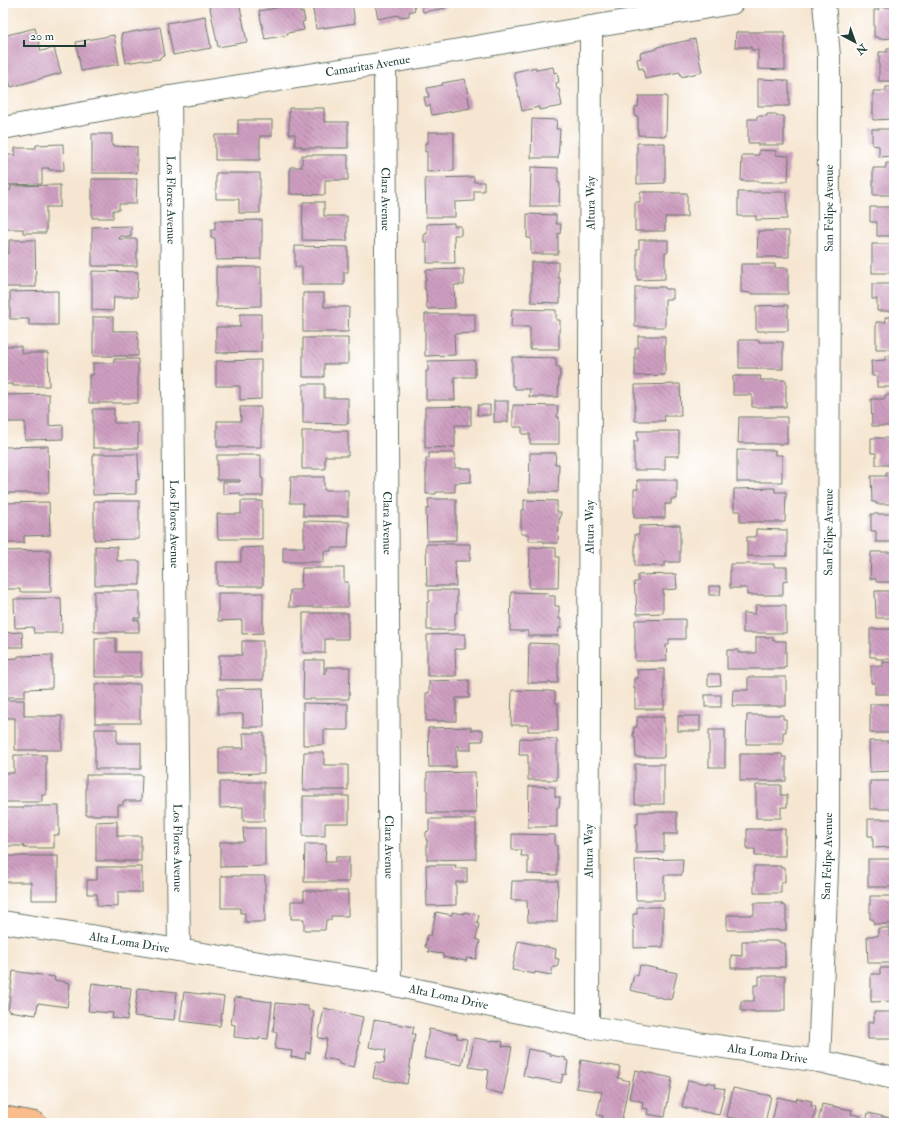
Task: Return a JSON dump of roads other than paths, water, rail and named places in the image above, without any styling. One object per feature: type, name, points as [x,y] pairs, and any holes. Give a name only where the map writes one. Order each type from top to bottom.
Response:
[{"type":"main road","points":[[3,1117],[35,1123]]},
{"type":"street","name":"Camaritas Avenue","points":[[3,128],[170,98],[386,63],[732,3]]},
{"type":"street","name":"San Felipe Avenue","points":[[819,1061],[828,830],[829,56],[824,3]]},
{"type":"street","name":"Altura Way","points":[[588,1027],[591,27]]},
{"type":"street","name":"Clara Avenue","points":[[386,63],[390,984]]},
{"type":"street","name":"Los Flores Avenue","points":[[170,98],[179,950]]},
{"type":"street","name":"Alta Loma Drive","points":[[3,922],[390,984],[588,1027],[819,1061],[894,1078]]}]
